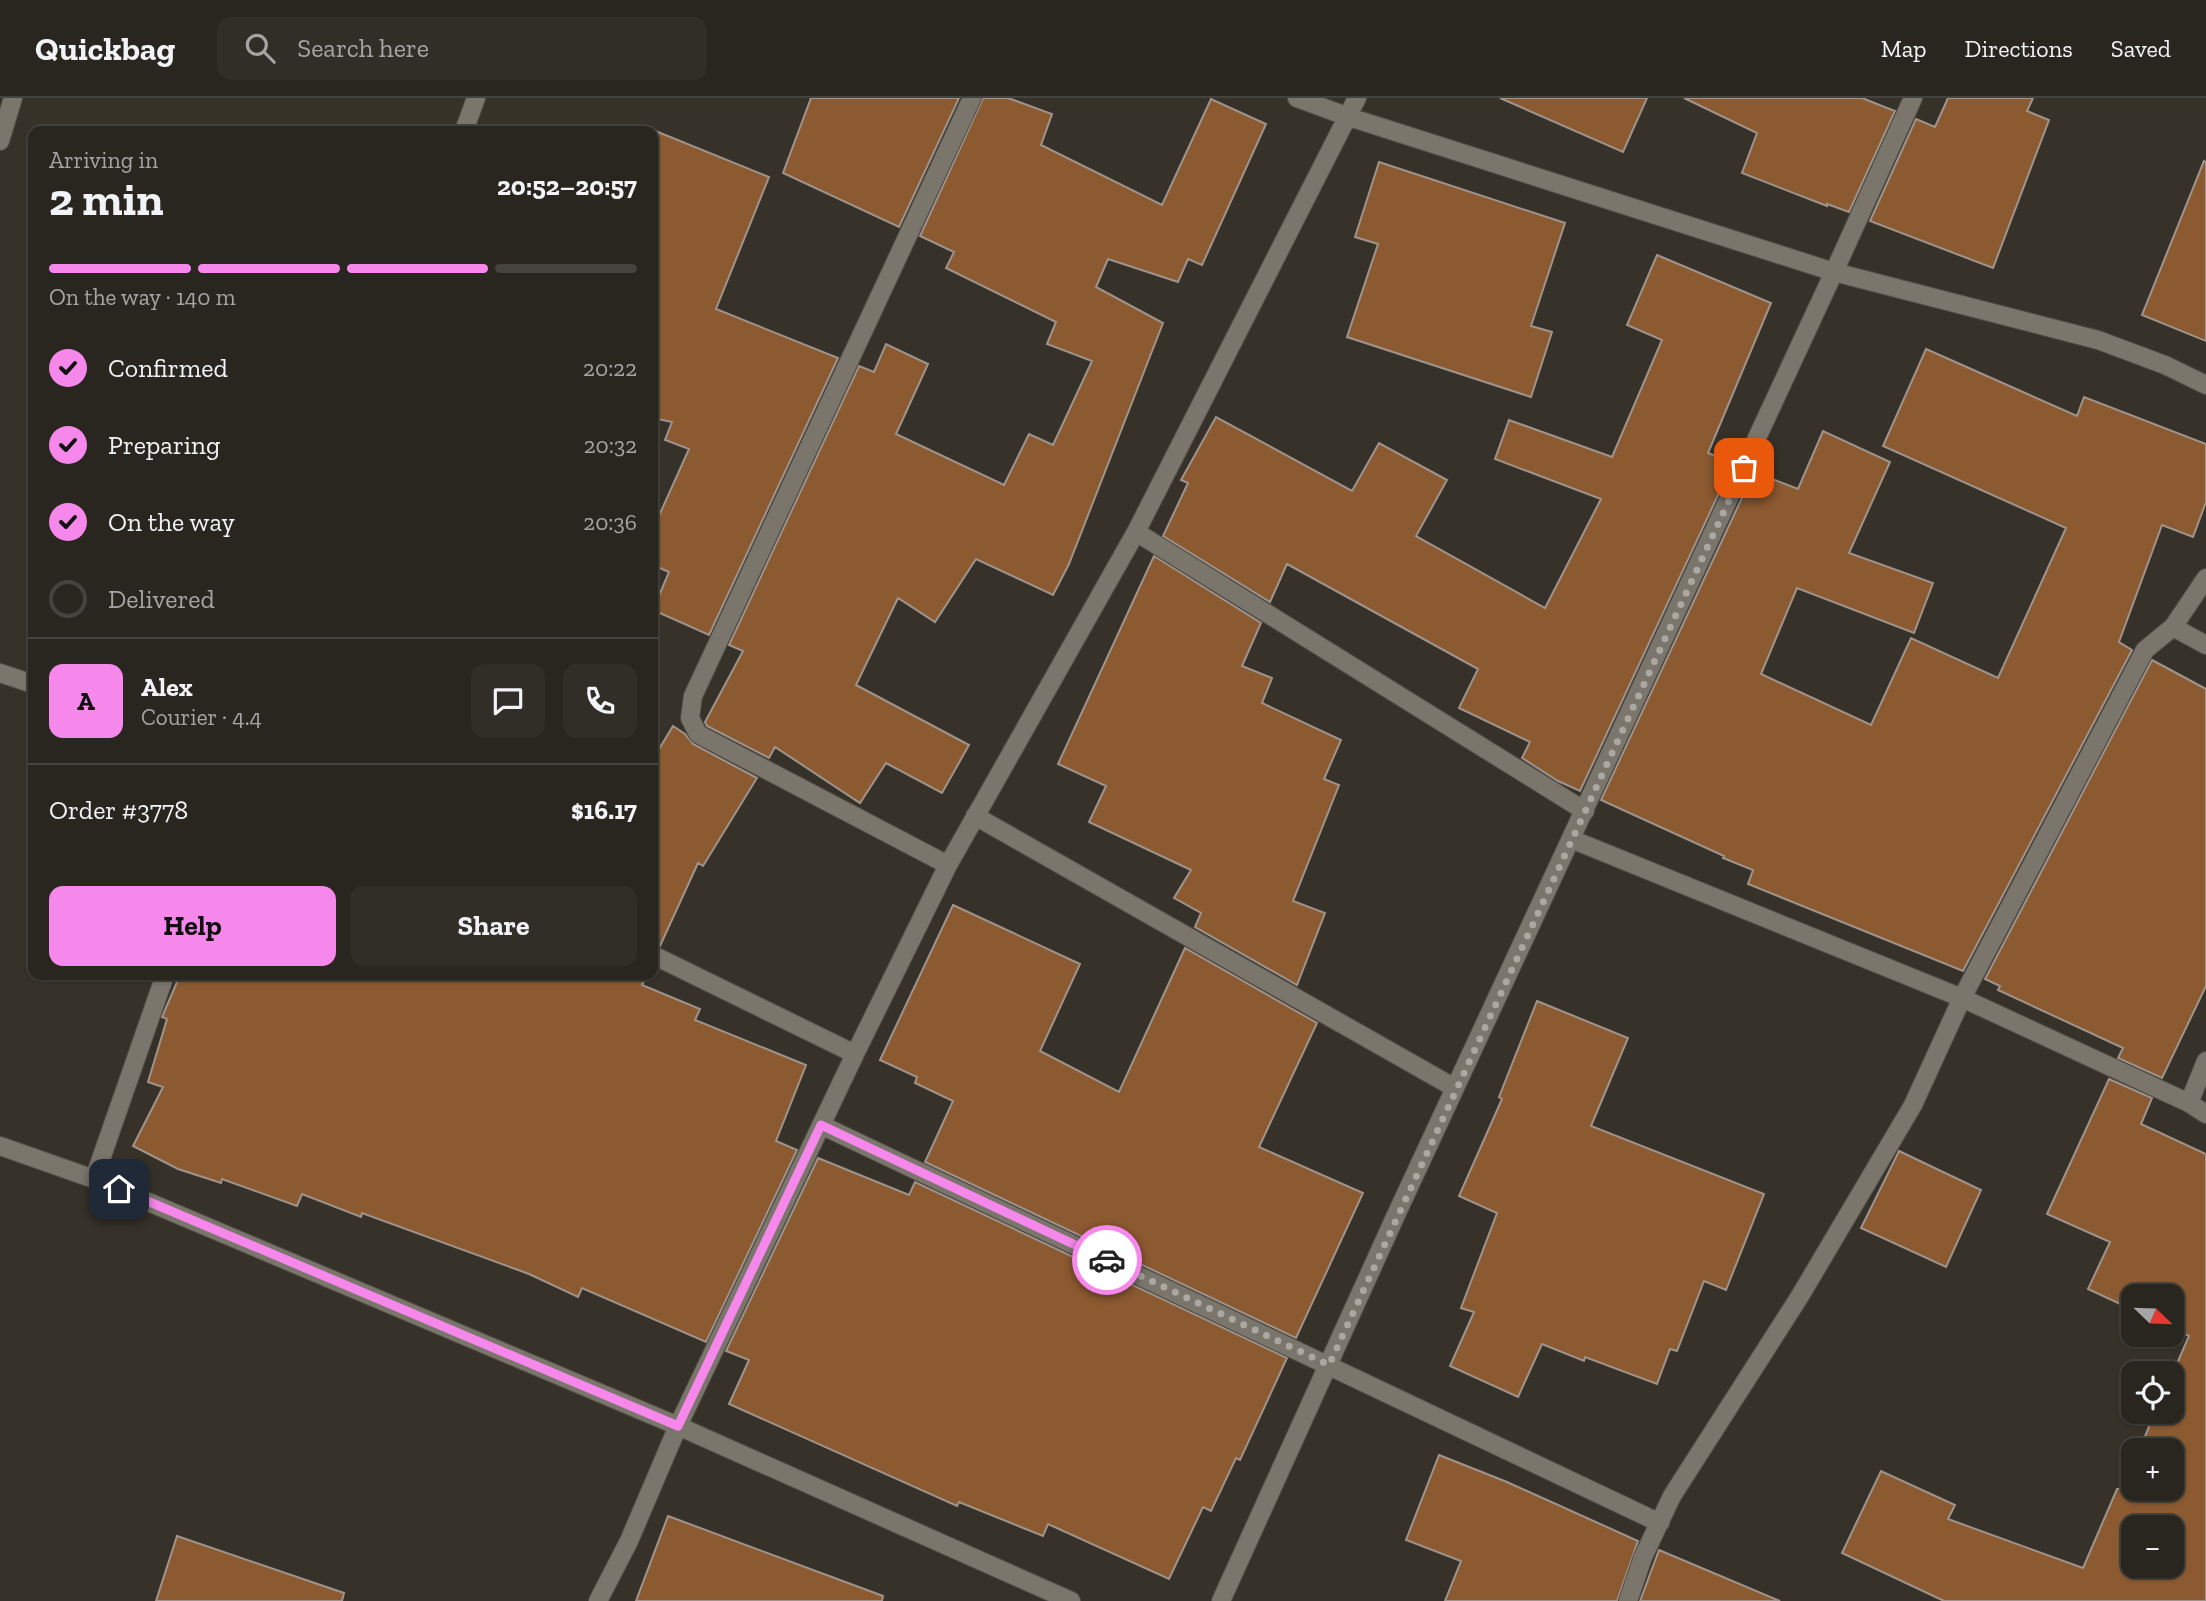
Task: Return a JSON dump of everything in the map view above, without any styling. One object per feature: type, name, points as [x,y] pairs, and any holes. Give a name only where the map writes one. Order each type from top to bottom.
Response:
[{"type":"street","points":[[0,141],[13,98]]},
{"type":"street","points":[[466,126],[476,98]]},
{"type":"street","points":[[948,865],[698,734],[690,718],[693,696],[972,98]]},
{"type":"street","points":[[1297,98],[1834,272],[2098,340],[2165,365],[2206,385]]},
{"type":"street","points":[[598,1601],[629,1541],[678,1426],[821,1125],[948,865],[1136,532],[1357,98]]},
{"type":"street","points":[[1221,1601],[1913,98]]},
{"type":"street","points":[[1136,532],[1585,811]]},
{"type":"street","points":[[1628,1601],[1643,1557],[1672,1496],[1800,1296],[1913,1105],[1962,998],[2145,650],[2173,627],[2206,578]]},
{"type":"street","points":[[2173,627],[2206,645]]},
{"type":"street","points":[[0,673],[28,682]]},
{"type":"street","points":[[975,816],[1455,1088]]},
{"type":"street","points":[[1571,839],[1962,998],[2189,1103],[2206,1114]]},
{"type":"street","points":[[658,957],[855,1054]]},
{"type":"street","points":[[94,1179],[163,980]]},
{"type":"street","points":[[2189,1103],[2206,1061]]},
{"type":"street","points":[[821,1125],[1660,1523]]},
{"type":"street","points":[[0,1146],[94,1179],[678,1426],[1071,1601]]},
{"type":"building","points":[[811,98],[959,98],[899,227],[783,173]]},
{"type":"building","points":[[983,98],[1008,98],[1052,114],[1041,145],[1162,205],[1211,99],[1266,124],[1202,265],[1188,259],[1178,282],[1108,259],[1096,287],[1163,323],[1069,564],[1053,595],[976,559],[935,622],[898,598],[856,685],[969,745],[942,793],[886,763],[860,803],[775,747],[769,758],[707,726],[705,722],[743,651],[729,645],[859,366],[874,372],[886,344],[928,364],[896,434],[1004,485],[1029,434],[1053,445],[1092,361],[1047,344],[1056,322],[946,268],[954,252],[920,236]]},
{"type":"building","points":[[1500,98],[1647,98],[1623,152]]},
{"type":"building","points":[[1684,98],[1862,98],[1895,111],[1849,212],[1742,173],[1757,133]]},
{"type":"building","points":[[1948,98],[2033,98],[2027,111],[2049,120],[1993,268],[1870,221],[1916,119],[1935,127]]},
{"type":"building","points":[[658,132],[769,177],[716,309],[838,358],[709,635],[658,612],[658,598],[669,572],[658,567],[658,518],[689,449],[665,440],[672,422],[658,419]]},
{"type":"building","points":[[2204,161],[2206,162],[2206,341],[2142,315]]},
{"type":"building","points":[[1379,162],[1565,223],[1531,326],[1552,332],[1531,397],[1347,337],[1378,244],[1355,237]]},
{"type":"building","points":[[1657,255],[1771,303],[1708,453],[1733,463],[1580,791],[1558,781],[1522,758],[1530,742],[1459,708],[1478,669],[1287,564],[1270,602],[1163,536],[1188,483],[1181,480],[1216,417],[1352,491],[1379,443],[1447,480],[1416,536],[1545,608],[1601,499],[1495,459],[1509,420],[1612,457],[1662,340],[1627,325]]},
{"type":"building","points":[[1926,349],[2077,416],[2084,397],[2206,444],[2206,502],[2193,537],[2162,525],[2119,642],[2132,650],[1963,971],[1748,884],[1753,870],[1601,800],[1754,472],[1798,489],[1823,431],[1890,462],[1849,553],[1933,583],[1914,633],[1797,588],[1761,674],[1871,725],[1911,638],[1998,678],[2066,528],[1883,446]]},
{"type":"building","points":[[1154,556],[1261,623],[1242,666],[1272,678],[1262,703],[1341,740],[1324,779],[1339,785],[1293,901],[1325,913],[1297,985],[1195,927],[1201,913],[1174,898],[1191,870],[1089,822],[1106,786],[1058,764]]},
{"type":"building","points":[[2152,660],[2206,689],[2206,986],[2162,1078],[2118,1058],[2123,1048],[1998,990],[2000,986],[1985,979]]},
{"type":"building","points":[[673,726],[693,744],[757,778],[703,866],[698,863],[660,946],[658,945],[658,751]]},
{"type":"building","points":[[953,905],[1080,964],[1040,1051],[1119,1092],[1185,948],[1317,1023],[1259,1147],[1363,1193],[1296,1338],[925,1162],[953,1101],[915,1083],[917,1077],[880,1060]]},
{"type":"building","points":[[178,980],[644,980],[642,985],[700,1009],[695,1020],[806,1065],[776,1141],[797,1150],[706,1342],[582,1288],[578,1297],[529,1274],[362,1213],[361,1217],[302,1194],[297,1206],[222,1179],[221,1183],[178,1169],[133,1146],[163,1087],[148,1082],[167,1019],[162,1017]]},
{"type":"building","points":[[1537,1001],[1628,1038],[1591,1126],[1764,1194],[1726,1290],[1704,1281],[1677,1351],[1670,1349],[1657,1384],[1585,1357],[1584,1361],[1542,1344],[1518,1397],[1450,1366],[1474,1312],[1461,1308],[1497,1213],[1459,1196],[1502,1099],[1499,1097]]},
{"type":"building","points":[[2109,1079],[2152,1098],[2141,1124],[2206,1154],[2206,1601],[1944,1601],[1842,1553],[1881,1471],[1955,1505],[1948,1519],[2083,1568],[2117,1489],[2121,1489],[2121,1501],[2184,1501],[2184,1438],[2144,1438],[2150,1424],[2184,1424],[2184,1361],[2178,1361],[2189,1336],[2184,1334],[2184,1284],[2121,1284],[2121,1304],[2088,1289],[2110,1242],[2047,1214]]},
{"type":"building","points":[[1899,1151],[1981,1190],[1946,1267],[1861,1228]]},
{"type":"building","points":[[818,1158],[909,1195],[915,1182],[1287,1358],[1240,1460],[1236,1458],[1211,1511],[1203,1507],[1169,1579],[1048,1524],[1043,1536],[959,1502],[957,1506],[729,1404],[749,1360],[726,1351]]},
{"type":"building","points":[[1439,1455],[1507,1482],[1638,1541],[1617,1601],[1445,1601],[1461,1561],[1406,1540]]},
{"type":"building","points":[[668,1516],[883,1596],[882,1601],[636,1601]]},
{"type":"building","points":[[177,1536],[344,1593],[342,1601],[156,1601]]},
{"type":"building","points":[[1659,1550],[1780,1601],[1640,1601]]},
{"type":"way so far","points":[[1107,1260],[1329,1365],[1744,468]]},
{"type":"route","points":[[119,1189],[678,1426],[821,1125],[1107,1260]]}]
